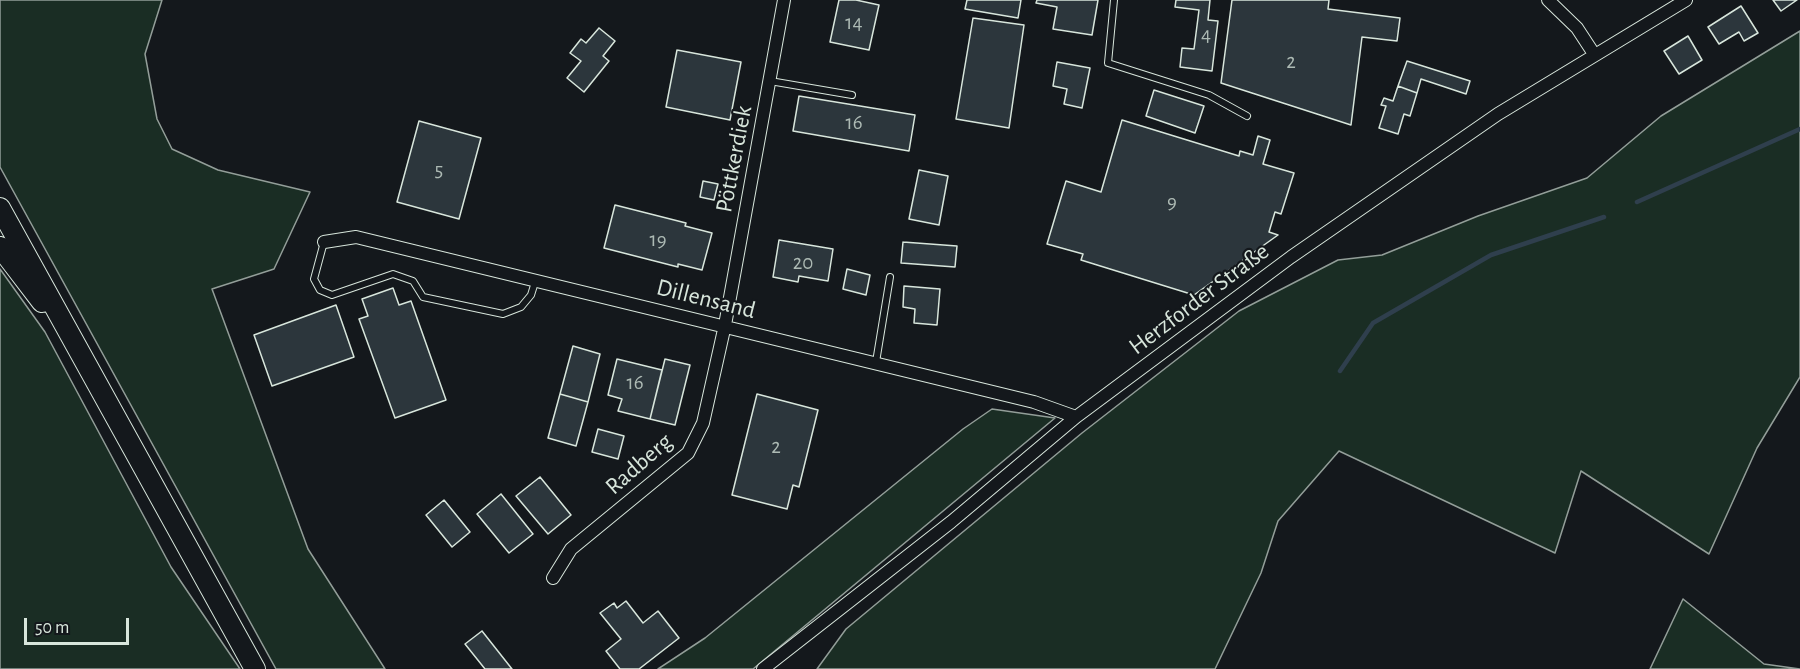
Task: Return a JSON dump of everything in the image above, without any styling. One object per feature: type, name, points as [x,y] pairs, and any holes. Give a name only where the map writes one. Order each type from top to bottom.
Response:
[{"type":"main road","points":[[0,208],[255,669]]},
{"type":"main road","points":[[0,247],[82,356]]},
{"type":"street","name":"Pöttkerdiek","points":[[724,325],[784,0]]},
{"type":"street","points":[[1548,0],[1577,28],[1594,54]]},
{"type":"street","name":"Herzforder Straße","points":[[763,669],[951,522],[1076,417],[1291,257],[1498,114],[1686,0]]},
{"type":"street","name":"Dillensand","points":[[324,242],[356,237],[876,362],[1034,402],[1076,417]]},
{"type":"street","name":"Radberg","points":[[553,578],[571,549],[688,453],[703,423],[724,325]]},
{"type":"lane","points":[[1114,0],[1108,63],[1209,95],[1247,116]]},
{"type":"lane","points":[[770,81],[852,95]]},
{"type":"lane","points":[[324,242],[314,279],[320,290],[332,295],[393,274],[413,281],[423,297],[503,314],[521,307],[531,295],[536,279]]},
{"type":"lane","points":[[876,362],[890,277]]},
{"type":"green space","points":[[0,0],[162,0],[145,54],[157,119],[172,149],[218,170],[310,192],[274,269],[212,289],[308,549],[385,669],[276,669],[0,167]]},
{"type":"green space","points":[[1800,31],[1800,377],[1757,448],[1709,554],[1581,471],[1555,553],[1339,451],[1278,521],[1261,573],[1215,669],[817,669],[846,629],[1082,433],[1239,311],[1338,260],[1382,255],[1478,216],[1587,178],[1661,116]]},
{"type":"green space","points":[[0,269],[45,332],[171,567],[240,669],[0,669]]},
{"type":"green space","points":[[992,409],[1055,418],[753,669],[658,669],[705,638],[963,429]]},
{"type":"green space","points":[[1683,599],[1764,664],[1800,669],[1650,669]]},
{"type":"building","points":[[839,0],[856,0],[879,5],[869,50],[830,42]]},
{"type":"building","points":[[967,0],[1021,0],[1018,18],[965,9]]},
{"type":"building","points":[[1037,0],[1098,0],[1092,35],[1053,29],[1057,7],[1036,3]]},
{"type":"building","points":[[1176,0],[1210,0],[1208,20],[1218,21],[1212,71],[1180,67],[1182,48],[1194,49],[1199,10],[1175,7]]},
{"type":"building","points":[[1232,0],[1329,0],[1328,9],[1400,18],[1397,41],[1362,37],[1351,125],[1221,83]]},
{"type":"building","points":[[1773,0],[1797,0],[1781,11]]},
{"type":"building","points":[[1741,6],[1758,33],[1744,41],[1739,32],[1719,44],[1708,27]]},
{"type":"building","points":[[973,18],[1024,25],[1009,128],[956,119]]},
{"type":"building","points":[[599,28],[615,41],[603,56],[609,61],[584,92],[567,78],[581,61],[570,53],[581,39],[586,43]]},
{"type":"building","points":[[1688,36],[1702,60],[1679,74],[1664,51]]},
{"type":"building","points":[[677,50],[741,62],[730,120],[666,107]]},
{"type":"building","points":[[1407,61],[1470,81],[1466,94],[1421,79],[1417,93],[1398,86]]},
{"type":"building","points":[[1057,62],[1090,68],[1082,108],[1064,104],[1067,89],[1053,86]]},
{"type":"building","points":[[1398,86],[1417,93],[1410,116],[1404,114],[1398,134],[1379,128],[1386,106],[1381,105],[1384,98],[1393,101]]},
{"type":"building","points":[[1154,90],[1204,106],[1195,133],[1146,116]]},
{"type":"building","points":[[799,96],[915,115],[909,151],[793,131]]},
{"type":"building","points":[[1122,120],[1239,156],[1240,151],[1253,155],[1258,136],[1270,140],[1263,164],[1294,173],[1281,214],[1275,212],[1269,232],[1278,235],[1194,295],[1081,260],[1083,254],[1047,244],[1066,181],[1101,192]]},
{"type":"building","points":[[419,121],[481,138],[459,219],[397,202]]},
{"type":"building","points":[[919,170],[948,176],[939,225],[909,219]]},
{"type":"building","points":[[703,181],[718,184],[714,200],[700,197]]},
{"type":"building","points":[[615,205],[686,223],[685,226],[712,233],[702,270],[678,264],[678,267],[604,248]]},
{"type":"building","points":[[779,240],[833,249],[828,281],[799,276],[798,282],[773,277]]},
{"type":"building","points":[[903,242],[957,246],[955,267],[901,263]]},
{"type":"building","points":[[847,269],[870,275],[866,295],[843,289]]},
{"type":"building","points":[[904,286],[940,289],[937,325],[914,323],[915,309],[903,307]]},
{"type":"building","points":[[393,288],[399,305],[411,301],[446,400],[395,418],[359,319],[368,316],[362,299]]},
{"type":"building","points":[[336,305],[354,357],[272,386],[254,335]]},
{"type":"building","points":[[573,346],[600,354],[588,402],[560,394]]},
{"type":"building","points":[[617,359],[662,370],[650,419],[618,411],[622,399],[608,395]]},
{"type":"building","points":[[665,359],[690,365],[675,425],[650,419]]},
{"type":"building","points":[[560,394],[588,402],[576,446],[548,438]]},
{"type":"building","points":[[757,394],[818,410],[799,487],[793,485],[787,509],[732,495]]},
{"type":"building","points":[[598,429],[624,436],[618,459],[592,452]]},
{"type":"building","points":[[540,477],[571,515],[548,534],[516,496]]},
{"type":"building","points":[[501,494],[533,534],[509,553],[477,514]]},
{"type":"building","points":[[444,500],[470,532],[452,547],[426,515]]},
{"type":"building","points":[[626,601],[643,623],[658,611],[679,638],[639,669],[620,669],[606,651],[621,639],[600,613],[614,603],[617,608]]},
{"type":"building","points":[[482,631],[512,669],[485,669],[465,644]]},
{"type":"waterway","points":[[1637,202],[1800,129]]},
{"type":"waterway","points":[[1340,371],[1373,323],[1491,255],[1604,217]]}]
